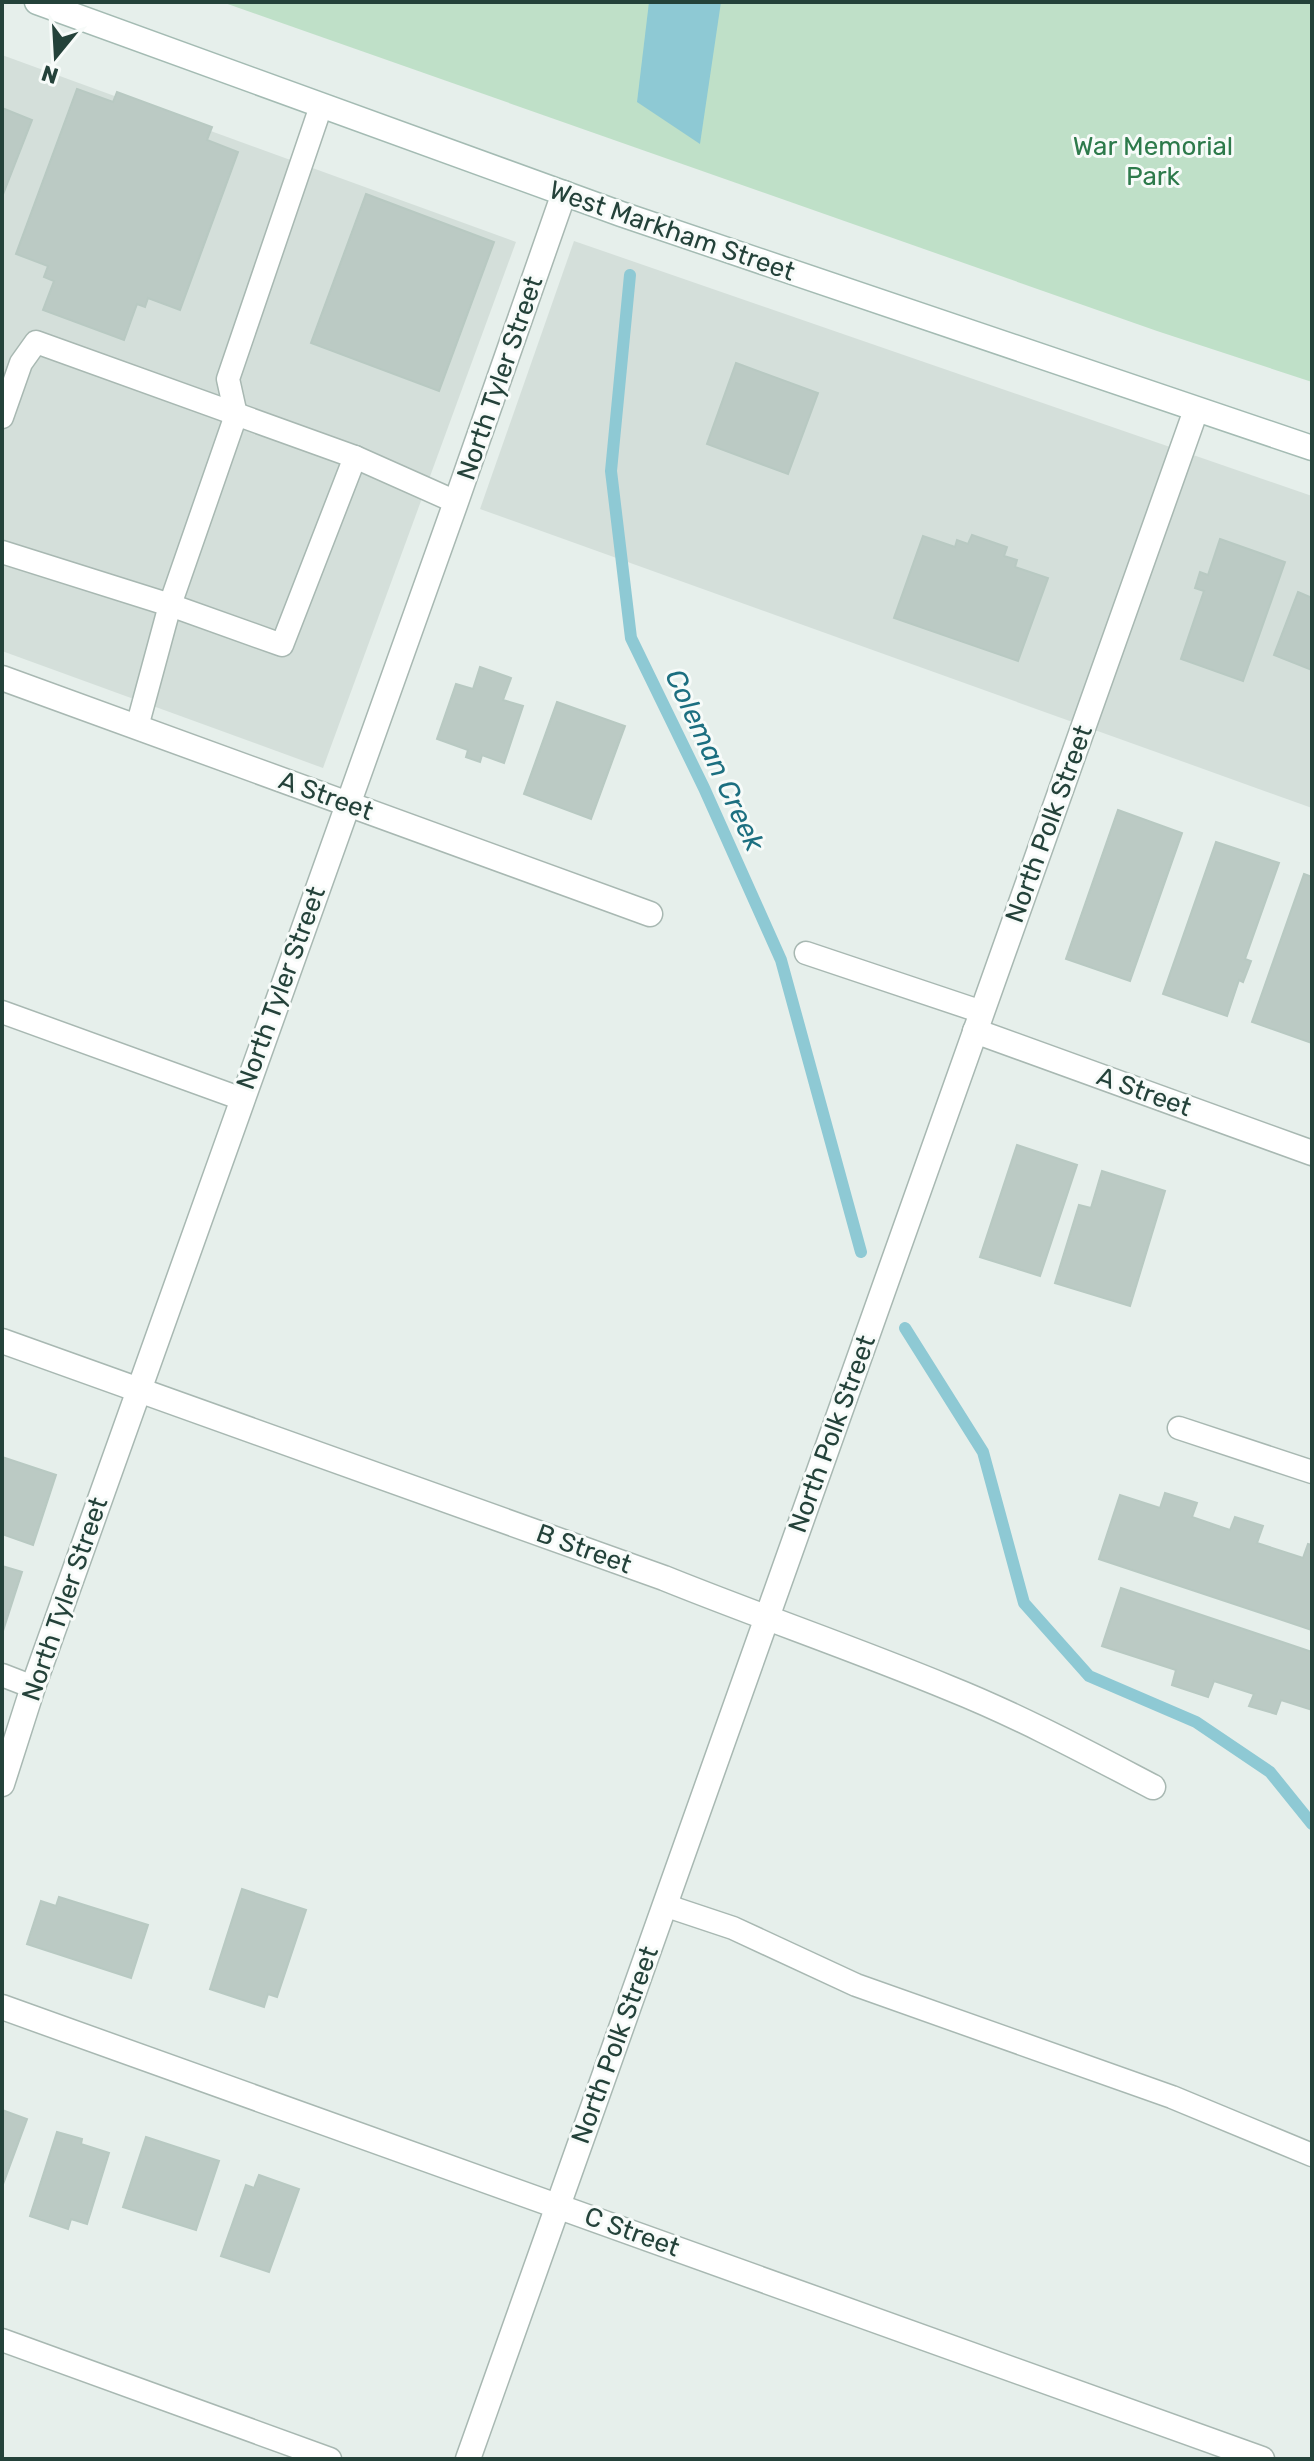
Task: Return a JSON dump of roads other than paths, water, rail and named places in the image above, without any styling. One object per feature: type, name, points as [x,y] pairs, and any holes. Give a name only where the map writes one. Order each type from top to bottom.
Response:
[{"type":"street","name":"West Markham Street","points":[[37,2],[564,193],[1312,448]]},
{"type":"street","name":"North Tyler Street","points":[[2,1784],[33,1687],[564,193]]},
{"type":"street","name":"North Polk Street","points":[[468,2459],[1196,410]]},
{"type":"street","name":"A Street","points":[[2,678],[650,914]]},
{"type":"street","name":"A Street","points":[[979,1022],[1312,1153]]},
{"type":"street","name":"B Street","points":[[2,1341],[664,1578],[766,1620],[950,1688],[1038,1728],[1153,1787]]},
{"type":"street","name":"C Street","points":[[2,2007],[1262,2459]]},
{"type":"lane","points":[[137,727],[170,605],[236,415],[228,379],[321,106]]},
{"type":"lane","points":[[2,417],[21,363],[36,342],[355,457],[456,502]]},
{"type":"lane","points":[[2,552],[170,605],[282,645],[355,457]]},
{"type":"lane","points":[[806,953],[979,1022]]},
{"type":"lane","points":[[2,1012],[242,1099]]},
{"type":"lane","points":[[1179,1428],[1312,1472]]},
{"type":"lane","points":[[2,1675],[33,1687]]},
{"type":"lane","points":[[666,1902],[676,1909],[733,1928],[856,1985],[1172,2097],[1312,2155]]},
{"type":"lane","points":[[2,2340],[330,2459]]},
{"type":"water","points":[[649,2],[721,2],[700,144],[637,102]]},
{"type":"waterway","name":"Coleman Creek","points":[[630,275],[611,471],[631,638],[704,788],[781,960],[861,1252]]},
{"type":"waterway","name":"Coleman Creek","points":[[905,1328],[983,1452],[1024,1603],[1089,1676],[1196,1722],[1270,1772],[1312,1824]]},
{"type":"park label","name":"War Memorial Park","points":[[1153,161]]}]
